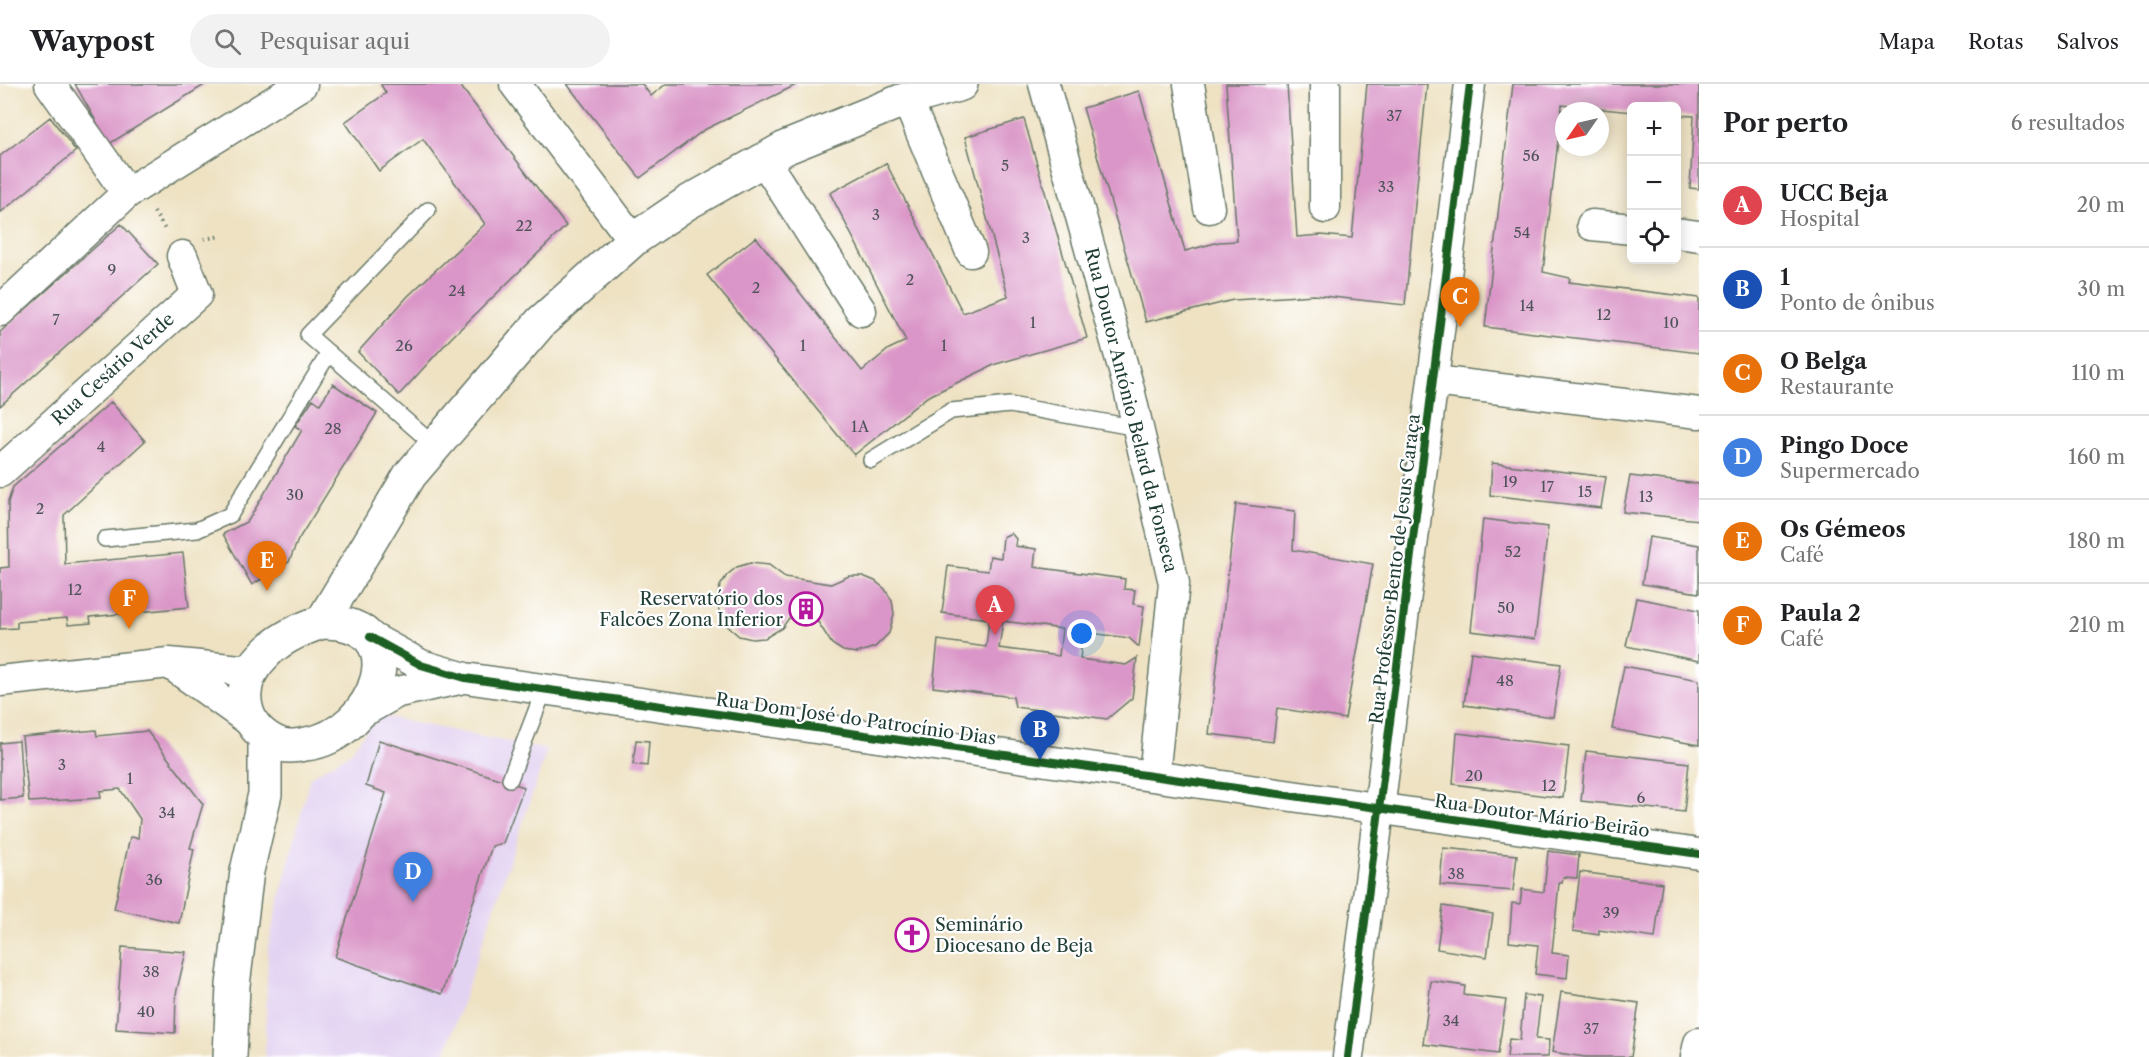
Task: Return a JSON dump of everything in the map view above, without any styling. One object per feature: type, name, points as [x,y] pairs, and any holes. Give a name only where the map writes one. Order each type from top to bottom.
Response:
[{"type":"main road","points":[[321,622],[365,545],[410,474],[541,322],[633,240],[687,203],[787,147],[907,99],[961,84]]},
{"type":"main road","points":[[364,632],[365,545]]},
{"type":"main road","points":[[230,1057],[233,985],[247,871],[265,794],[258,730],[244,708],[244,688],[251,671],[262,656],[291,634],[321,622],[340,622],[364,632],[377,647],[378,678],[371,698],[343,730],[327,739],[302,745],[283,745],[258,730]]},
{"type":"main road","points":[[265,794],[302,745]]},
{"type":"street","points":[[50,84],[127,193]]},
{"type":"street","points":[[0,311],[127,193],[302,84]]},
{"type":"street","points":[[515,84],[633,240]]},
{"type":"street","name":"Rua Doutor António Belard da Fonseca","points":[[1044,84],[1128,385],[1174,583],[1154,776]]},
{"type":"street","points":[[1189,84],[1209,208]]},
{"type":"street","points":[[1326,84],[1326,208]]},
{"type":"street","name":"Rua Professor Bento de Jesus Caraça","points":[[1348,1057],[1470,84]]},
{"type":"street","points":[[907,99],[971,252]]},
{"type":"street","points":[[764,160],[861,310]]},
{"type":"street","points":[[1592,225],[1627,228]]},
{"type":"street","points":[[1681,234],[1699,236]]},
{"type":"street","name":"Rua Cesário Verde","points":[[0,472],[196,294],[182,256]]},
{"type":"street","points":[[1434,381],[1699,413]]},
{"type":"street","name":"Rua Dom José do Patrocínio Dias","points":[[364,632],[421,665],[465,678],[1381,808]]},
{"type":"street","points":[[0,681],[169,663],[251,671]]},
{"type":"street","points":[[169,663],[258,730]]},
{"type":"street","name":"Rua Dom José do Patrocínio Dias","points":[[359,714],[398,692],[465,678]]},
{"type":"street","name":"Rua Doutor Mário Beirão","points":[[1381,808],[1699,854]]},
{"type":"street","points":[[1696,1057],[1699,1043]]},
{"type":"lane","points":[[428,210],[308,335],[435,446]]},
{"type":"lane","points":[[105,539],[197,530],[230,516],[329,353]]},
{"type":"lane","points":[[871,460],[951,411],[1010,405],[1138,428]]},
{"type":"lane","points":[[510,779],[544,690]]},
{"type":"shaded area","points":[[377,715],[547,750],[444,1057],[265,1057],[268,946],[310,777],[350,753]]},
{"type":"building","points":[[75,84],[206,84],[109,144]]},
{"type":"building","points":[[382,84],[459,84],[566,226],[451,338],[399,395],[358,352],[408,296],[485,224],[423,139],[379,171],[345,122],[386,93]]},
{"type":"building","points":[[567,84],[642,84],[651,96],[666,84],[798,84],[704,130],[640,178]]},
{"type":"building","points":[[1226,84],[1287,84],[1297,237],[1321,235],[1352,238],[1367,84],[1427,84],[1405,305],[1314,295],[1233,300],[1146,322],[1083,108],[1139,91],[1185,251],[1219,242],[1237,241]]},
{"type":"building","points":[[1513,84],[1699,84],[1699,189],[1690,188],[1694,116],[1681,115],[1681,102],[1627,102],[1627,112],[1609,110],[1609,102],[1555,102],[1556,156],[1543,272],[1570,278],[1569,282],[1699,298],[1699,353],[1485,327]]},
{"type":"building","points":[[50,117],[76,151],[0,213],[0,156]]},
{"type":"building","points":[[1024,119],[1087,338],[996,364],[927,397],[854,455],[707,275],[756,237],[862,371],[889,349],[906,341],[830,193],[886,163],[963,313],[1008,296],[965,137]]},
{"type":"building","points":[[121,224],[158,264],[0,406],[0,332]]},
{"type":"building","points":[[333,384],[377,413],[298,540],[289,562],[252,585],[223,534],[248,521],[302,430],[295,426],[313,399],[320,404]]},
{"type":"building","points":[[111,402],[145,441],[64,515],[65,564],[183,553],[189,607],[90,617],[91,623],[68,625],[67,618],[17,622],[17,628],[0,629],[0,568],[9,567],[8,502],[13,487]]},
{"type":"building","points":[[1492,463],[1606,477],[1601,508],[1490,495]]},
{"type":"building","points":[[1630,476],[1699,484],[1699,520],[1623,512]]},
{"type":"building","points":[[1236,504],[1295,511],[1293,550],[1373,564],[1345,719],[1277,708],[1273,742],[1209,734]]},
{"type":"building","points":[[1483,519],[1548,527],[1535,639],[1471,631]]},
{"type":"building","points":[[1011,533],[1016,539],[1015,546],[1036,549],[1034,567],[1125,579],[1124,589],[1135,590],[1133,604],[1144,606],[1139,647],[1129,638],[1083,632],[1080,659],[1126,665],[1137,658],[1132,698],[1107,719],[1015,707],[1013,697],[933,687],[938,640],[986,647],[989,619],[942,613],[948,566],[988,571],[990,556],[1001,558],[1003,537]],"holes":[[[1003,621],[1062,629],[1059,656],[999,648]]]},
{"type":"building","points":[[1649,537],[1699,545],[1699,593],[1642,584]]},
{"type":"building","name":"Reservatório dos Falcões Zona Inferior","points":[[750,563],[769,565],[785,577],[831,584],[849,576],[863,576],[875,581],[885,589],[892,601],[894,614],[889,633],[875,647],[857,653],[843,651],[832,644],[818,622],[789,618],[782,628],[765,638],[752,639],[739,636],[724,623],[717,598],[720,586],[727,575],[737,567]]},
{"type":"building","points":[[1636,598],[1699,610],[1699,661],[1626,646]]},
{"type":"building","points":[[1471,652],[1561,664],[1553,717],[1464,705]]},
{"type":"building","points":[[1624,666],[1699,680],[1699,745],[1612,729]]},
{"type":"building","points":[[96,730],[97,736],[147,731],[203,804],[190,848],[194,849],[179,923],[114,909],[130,837],[138,838],[140,819],[120,789],[100,791],[101,798],[29,802],[22,737]]},
{"type":"building","points":[[1457,733],[1569,746],[1563,798],[1453,784]]},
{"type":"building","points":[[379,740],[524,787],[503,843],[492,846],[442,994],[335,957],[386,793],[366,786]]},
{"type":"building","points":[[636,740],[649,741],[647,766],[633,764]]},
{"type":"building","points":[[19,741],[23,798],[0,800],[0,743]]},
{"type":"building","points":[[1586,751],[1689,763],[1684,812],[1581,801]]},
{"type":"building","points":[[1443,848],[1517,855],[1513,891],[1440,885]]},
{"type":"building","points":[[1548,851],[1579,855],[1577,878],[1563,877],[1562,883],[1559,883],[1552,953],[1569,955],[1567,978],[1535,974],[1538,945],[1509,942],[1512,903],[1520,904],[1522,889],[1544,892]]},
{"type":"building","points":[[1580,872],[1662,883],[1655,938],[1599,930],[1599,935],[1573,931]]},
{"type":"building","points":[[1443,906],[1493,914],[1487,957],[1437,949]]},
{"type":"building","points":[[122,947],[186,952],[176,994],[175,1033],[116,1029]]},
{"type":"building","points":[[1431,981],[1465,986],[1464,995],[1506,1000],[1498,1054],[1423,1044]]},
{"type":"building","points":[[1561,992],[1639,1003],[1631,1057],[1585,1057],[1552,1052]]},
{"type":"building","points":[[1524,995],[1541,997],[1536,1039],[1549,1040],[1548,1057],[1507,1057],[1509,1039],[1520,1040]]},
{"type":"cycle path","points":[[1348,1057],[1470,84]]},
{"type":"cycle path","points":[[370,637],[421,665],[465,678],[1699,854]]},
{"type":"place","name":"O Belga","points":[[1460,327]]},
{"type":"place","name":"Os Gémeos","points":[[267,591]]},
{"type":"place","name":"Reservatório dos Falcões Zona Inferior","points":[[806,609]]},
{"type":"place","name":"Paula 2","points":[[129,629]]},
{"type":"place","name":"UCC Beja","points":[[995,635]]},
{"type":"place","name":"1","points":[[1040,760]]},
{"type":"place","name":"Pingo Doce","points":[[413,902]]},
{"type":"place","name":"Seminário Diocesano de Beja","points":[[912,935]]}]
